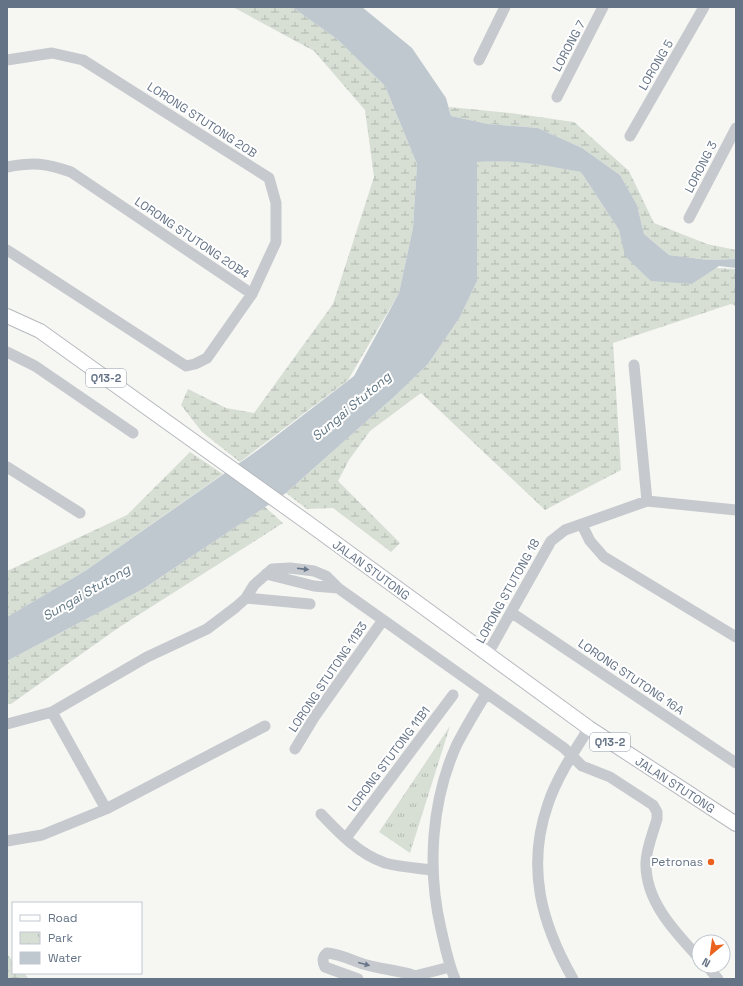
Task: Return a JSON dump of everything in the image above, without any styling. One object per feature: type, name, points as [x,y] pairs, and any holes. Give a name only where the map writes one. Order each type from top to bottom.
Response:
[{"type":"main road","name":"JALAN STUTONG","points":[[7,316],[40,331],[308,523],[589,728],[736,824]]},
{"type":"street","points":[[479,60],[505,7]]},
{"type":"street","name":"LORONG 7","points":[[557,97],[603,7]]},
{"type":"street","name":"LORONG 5","points":[[630,136],[704,7]]},
{"type":"street","name":"LORONG STUTONG 20B","points":[[7,60],[52,53],[83,60],[269,178],[276,202],[276,242],[252,294]]},
{"type":"street","name":"LORONG 3","points":[[689,218],[736,128]]},
{"type":"street","name":"LORONG STUTONG 20B4","points":[[7,167],[25,164],[47,164],[71,172],[252,294],[207,358],[195,364],[186,366],[7,250]]},
{"type":"street","points":[[8,356],[35,366],[133,433]]},
{"type":"street","points":[[634,365],[647,501]]},
{"type":"street","points":[[7,467],[80,513]]},
{"type":"street","name":"LORONG STUTONG 18","points":[[487,655],[512,614],[552,541],[565,530],[647,501],[736,510]]},
{"type":"street","points":[[582,525],[590,542],[604,557],[736,637]]},
{"type":"street","points":[[7,724],[52,712],[147,657],[208,629],[246,598],[254,585],[266,574],[314,586],[338,588],[564,748],[582,766],[610,778],[653,805],[657,812],[657,819],[646,863],[651,894],[658,907],[691,948]]},
{"type":"street","points":[[246,598],[310,604]]},
{"type":"street","name":"LORONG STUTONG 16A","points":[[512,614],[736,763]]},
{"type":"street","name":"LORONG STUTONG 11B3","points":[[295,749],[315,716],[383,620]]},
{"type":"street","points":[[455,979],[450,967],[438,918],[432,870],[437,814],[445,779],[457,745],[486,694]]},
{"type":"street","name":"LORONG STUTONG 11B1","points":[[346,838],[453,695]]},
{"type":"street","points":[[52,712],[106,810]]},
{"type":"street","points":[[7,841],[42,835],[106,810],[265,726]]},
{"type":"street","points":[[573,979],[548,924],[541,899],[537,849],[548,803],[589,728]]},
{"type":"street","points":[[321,814],[346,838],[368,854],[385,862],[432,870]]},
{"type":"street","points":[[358,979],[325,967],[322,959],[327,952],[409,977],[450,967]]},
{"type":"green space","points":[[233,7],[292,7],[337,39],[385,86],[417,164],[413,228],[399,293],[348,380],[240,462],[202,432],[181,405],[188,389],[226,408],[254,413],[333,304],[374,177],[365,110],[314,51]]},
{"type":"green space","points":[[449,107],[511,113],[574,122],[629,171],[654,223],[707,244],[736,250],[736,259],[708,260],[669,255],[644,234],[637,205],[620,175],[582,148],[538,128],[488,124],[451,116]]},
{"type":"green space","points":[[506,160],[530,162],[581,172],[619,230],[626,256],[692,284],[715,268],[736,269],[736,306],[731,304],[613,343],[621,470],[545,510],[421,393],[370,431],[349,460],[338,481],[400,543],[391,552],[333,508],[307,509],[286,493],[396,395],[428,364],[460,317],[477,281],[477,162]]},
{"type":"green space","points":[[190,452],[223,474],[85,571],[7,617],[7,571],[127,515]]},
{"type":"green space","points":[[265,507],[283,523],[118,628],[11,704],[7,704],[7,661],[143,589]]},
{"type":"green space","points":[[450,726],[410,853],[379,832]]},
{"type":"green space","points":[[7,954],[12,960],[12,974],[25,974],[29,979],[7,979]]},
{"type":"water","name":"Sungai Stutong","points":[[292,7],[362,7],[412,48],[446,98],[451,116],[488,124],[538,128],[582,148],[620,175],[637,205],[644,234],[669,255],[708,260],[736,259],[736,268],[719,266],[692,284],[651,281],[625,256],[619,230],[581,172],[517,162],[477,162],[477,281],[460,317],[428,364],[396,395],[286,493],[143,589],[7,661],[7,617],[85,571],[258,450],[354,376],[399,293],[413,228],[417,164],[385,86],[337,39]]},
{"type":"place","name":"Petronas","points":[[711,862]]}]
